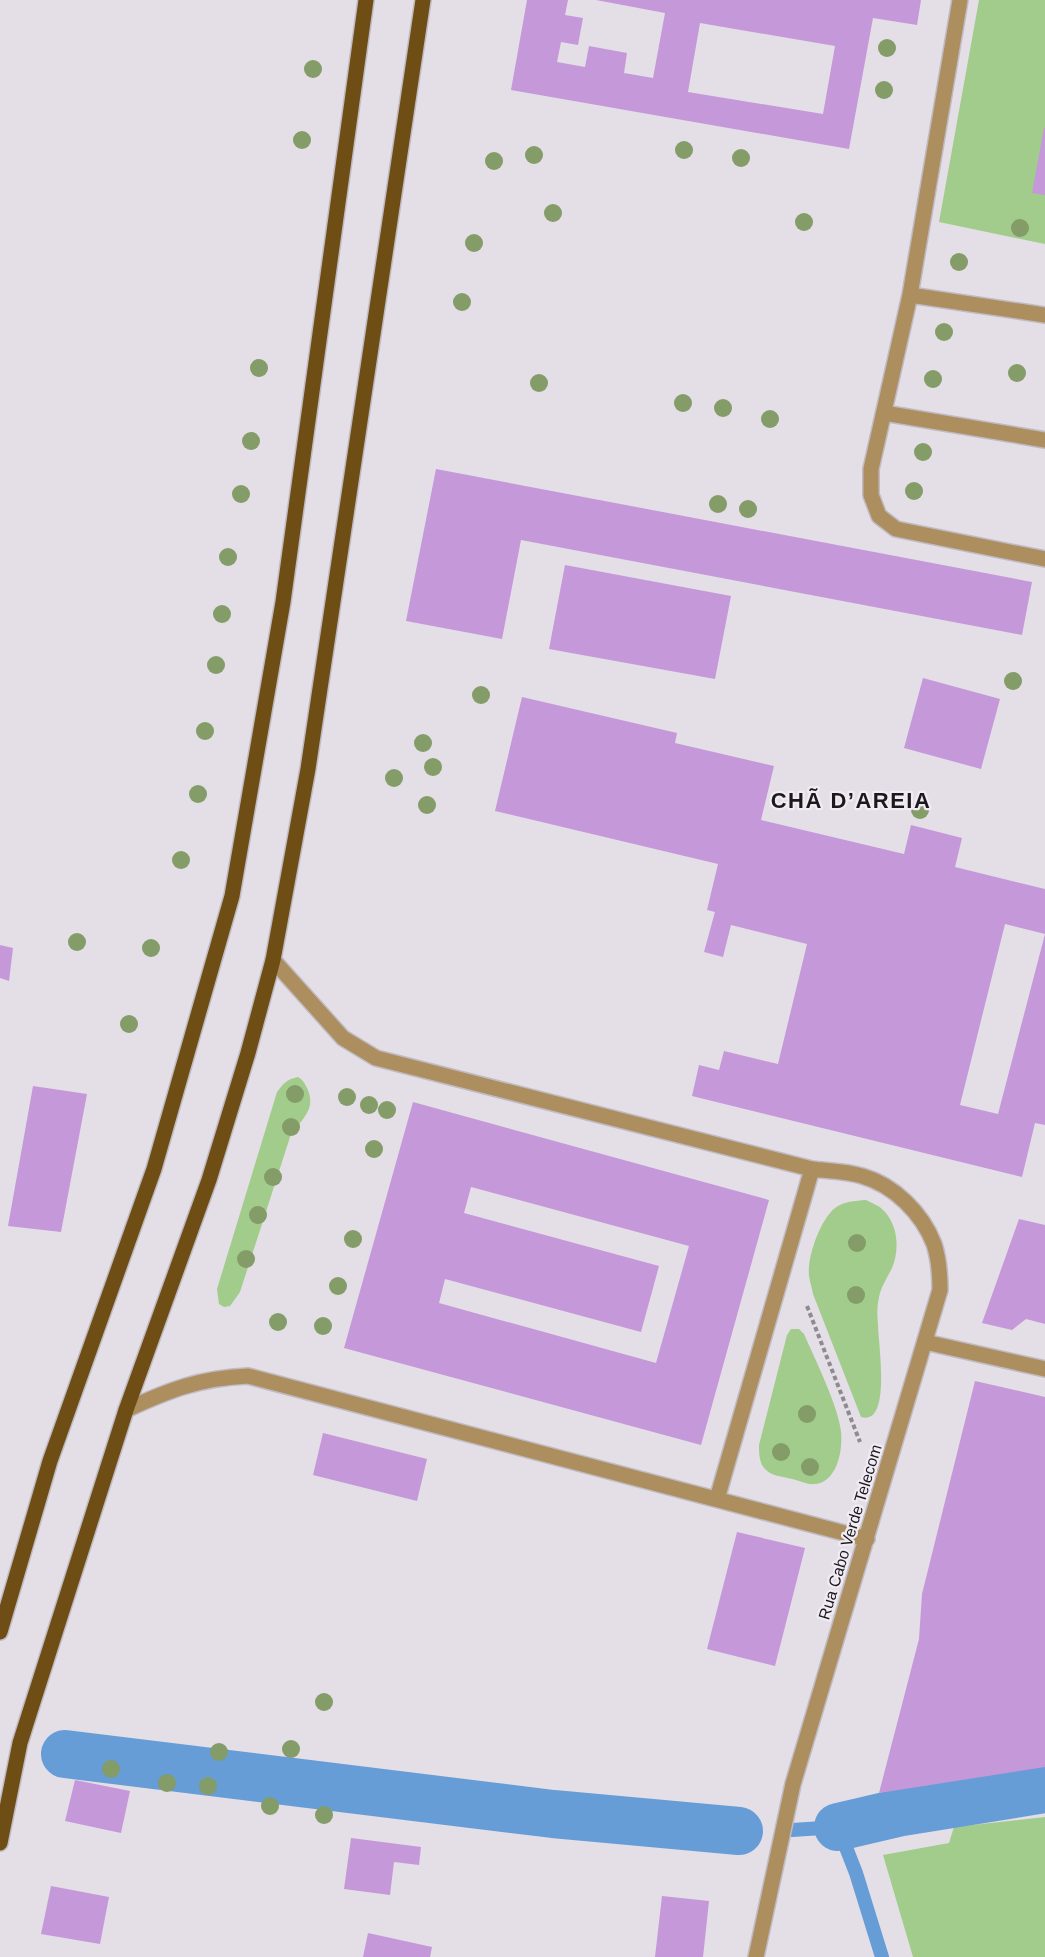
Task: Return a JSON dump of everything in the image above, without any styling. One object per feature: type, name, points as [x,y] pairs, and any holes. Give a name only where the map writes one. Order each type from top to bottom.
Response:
[{"type":"main road","points":[[0,1632],[50,1461],[154,1169],[232,896],[283,602],[366,0]]},
{"type":"main road","points":[[0,1843],[20,1743],[126,1410],[209,1180],[248,1053],[273,960],[308,769],[423,0]]},
{"type":"street","points":[[960,0],[910,295],[871,469],[871,495],[879,516],[896,529],[1045,559]]},
{"type":"street","points":[[910,295],[1045,315]]},
{"type":"street","points":[[884,413],[1045,440]]},
{"type":"street","points":[[273,960],[343,1038],[376,1058],[812,1169],[717,1499]]},
{"type":"street","name":"Rua Cabo Verde Telecom","points":[[756,1957],[793,1784],[940,1290],[939,1267],[934,1244],[923,1224],[907,1203],[886,1187],[862,1176],[812,1169]]},
{"type":"street","points":[[925,1342],[1045,1369]]},
{"type":"street","points":[[126,1410],[181,1386],[220,1377],[248,1376],[867,1539]]},
{"type":"path","points":[[787,1254],[880,1493]]},
{"type":"green space","points":[[979,0],[1045,0],[1045,244],[939,222]]},
{"type":"green space","points":[[298,1077],[303,1081],[310,1095],[309,1108],[291,1134],[240,1292],[230,1306],[224,1307],[219,1304],[217,1289],[277,1092],[286,1082]]},
{"type":"green space","points":[[866,1200],[887,1215],[894,1229],[897,1245],[895,1261],[881,1290],[878,1304],[880,1397],[877,1409],[871,1417],[861,1417],[813,1294],[809,1268],[816,1239],[829,1214],[842,1204]]},
{"type":"green space","points":[[791,1329],[799,1329],[804,1334],[831,1397],[841,1432],[841,1448],[833,1472],[822,1482],[814,1484],[771,1474],[764,1468],[759,1455],[759,1445],[787,1335]]},
{"type":"green space","points":[[1045,1817],[1045,1957],[913,1957],[883,1855],[949,1843],[954,1827]]},
{"type":"building","points":[[527,0],[568,0],[565,15],[583,18],[578,45],[561,42],[557,62],[585,67],[589,46],[627,53],[624,73],[653,78],[665,13],[596,0],[921,0],[917,25],[873,18],[849,149],[511,90]],"holes":[[[700,23],[835,46],[823,114],[688,92]]]},
{"type":"building","points":[[1045,128],[1045,195],[1032,193]]},
{"type":"building","points":[[436,469],[1032,582],[1022,635],[521,540],[502,639],[406,621]]},
{"type":"building","points":[[565,565],[731,596],[715,679],[549,649]]},
{"type":"building","points":[[923,678],[1000,699],[981,769],[904,748]]},
{"type":"building","points":[[522,697],[677,733],[675,743],[774,766],[761,820],[904,854],[911,825],[962,838],[955,867],[1045,889],[1045,934],[1045,1125],[1035,1123],[1022,1177],[692,1096],[699,1065],[719,1070],[724,1051],[778,1064],[807,944],[731,925],[723,957],[704,952],[715,912],[707,910],[718,864],[495,811]],"holes":[[[1005,924],[1045,934],[998,1114],[960,1105]]]},
{"type":"building","points":[[0,945],[13,948],[9,981],[0,978]]},
{"type":"building","points":[[33,1086],[87,1094],[61,1232],[8,1226]]},
{"type":"building","points":[[413,1102],[769,1200],[701,1445],[344,1348]],"holes":[[[471,1187],[689,1246],[656,1363],[439,1303],[445,1279],[641,1332],[659,1266],[464,1213]]]},
{"type":"building","points":[[1019,1219],[1045,1225],[1045,1324],[1026,1319],[1012,1330],[982,1323]]},
{"type":"building","points":[[975,1381],[1045,1397],[1045,1767],[879,1793],[919,1639],[922,1594]]},
{"type":"building","points":[[323,1433],[427,1459],[417,1501],[313,1475]]},
{"type":"building","points":[[737,1532],[805,1548],[775,1666],[707,1649]]},
{"type":"building","points":[[75,1780],[130,1791],[121,1833],[65,1821]]},
{"type":"building","points":[[351,1838],[421,1847],[419,1865],[394,1862],[390,1895],[344,1889]]},
{"type":"building","points":[[51,1886],[109,1897],[100,1944],[41,1934]]},
{"type":"building","points":[[662,1896],[709,1901],[703,1957],[655,1957]]},
{"type":"building","points":[[368,1933],[432,1947],[430,1957],[363,1957]]},
{"type":"waterway","points":[[65,1754],[553,1814],[739,1831]]},
{"type":"waterway","points":[[838,1827],[902,1812],[1045,1789]]},
{"type":"waterway","points":[[792,1830],[838,1827],[856,1873],[882,1957]]},
{"type":"district","name":"CHÃ D’AREIA","points":[[851,800]]}]
